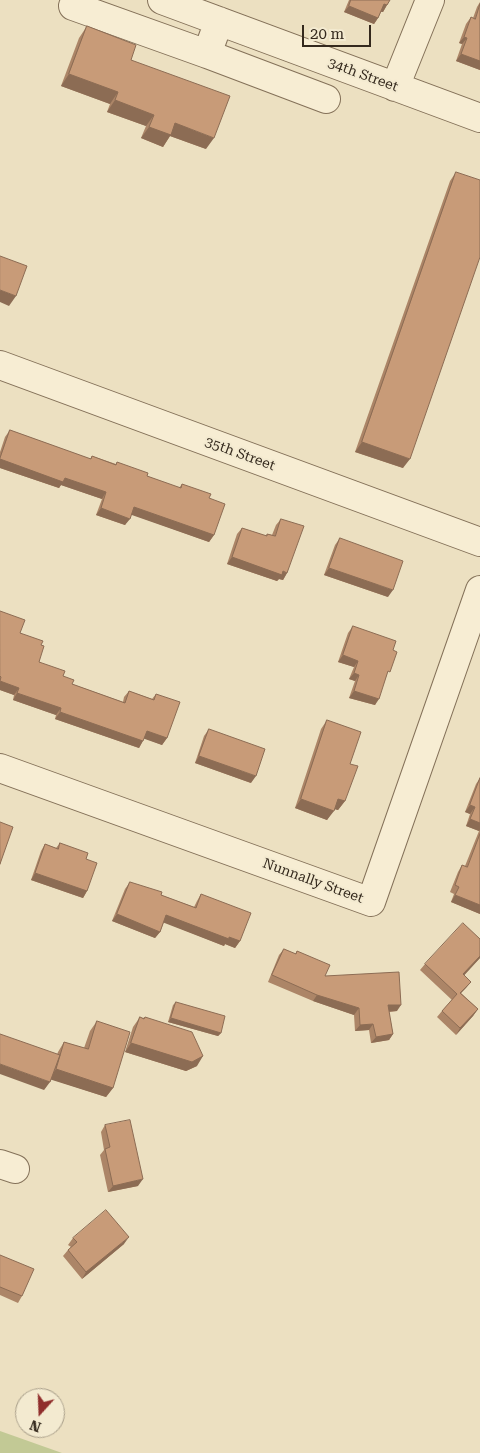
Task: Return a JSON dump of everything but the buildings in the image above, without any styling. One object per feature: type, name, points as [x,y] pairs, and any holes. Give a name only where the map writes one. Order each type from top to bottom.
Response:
[{"type":"street","name":"34th Street","points":[[162,0],[480,118]]},
{"type":"street","points":[[395,87],[430,0]]},
{"type":"street","points":[[73,6],[208,54],[326,99]]},
{"type":"street","points":[[208,54],[218,21]]},
{"type":"street","name":"35th Street","points":[[0,365],[480,542]]},
{"type":"street","name":"Nunnally Street","points":[[0,768],[371,902],[480,590]]},
{"type":"green space","points":[[0,1431],[15,1436],[15,1438],[62,1453],[0,1453]]}]
